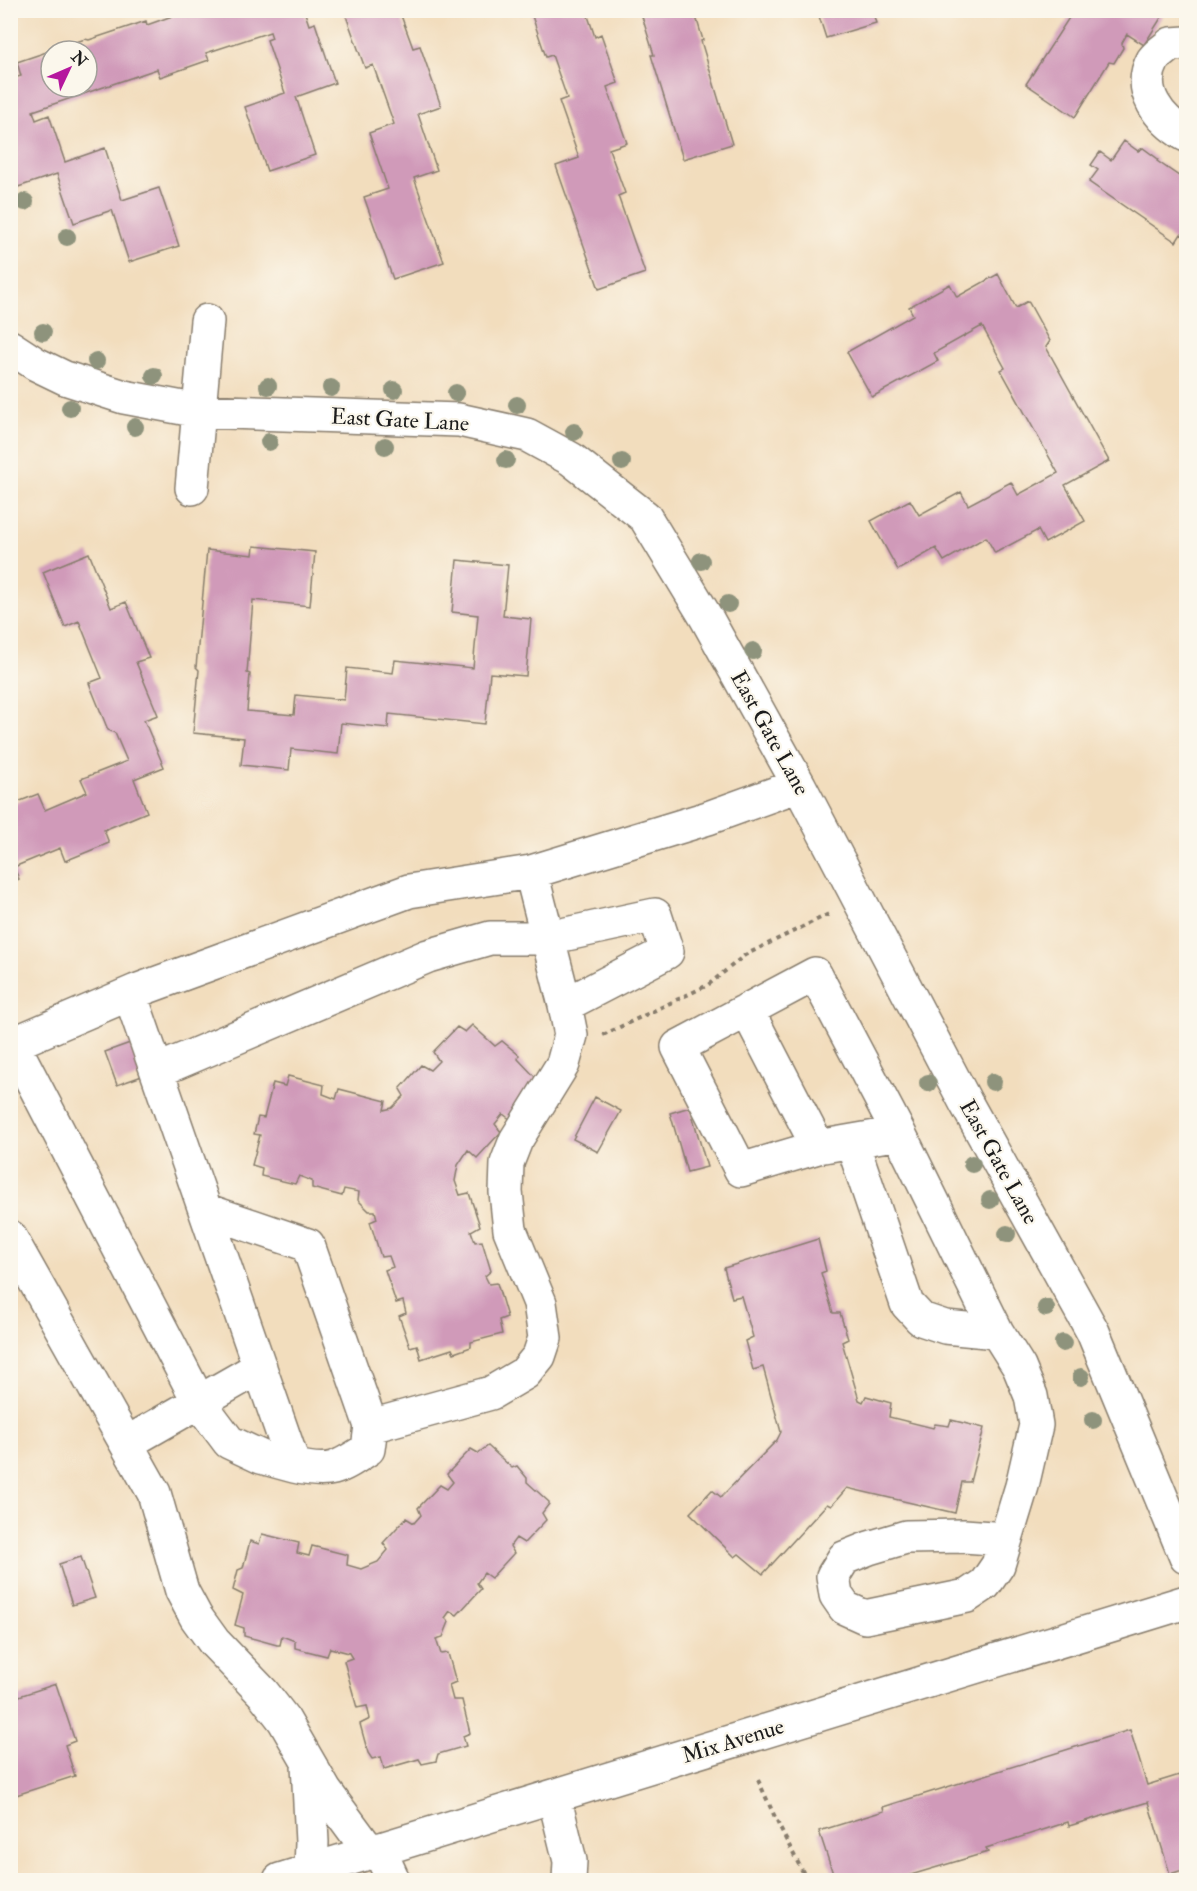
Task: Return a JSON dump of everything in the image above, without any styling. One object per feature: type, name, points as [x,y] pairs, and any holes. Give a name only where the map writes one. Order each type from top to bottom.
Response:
[{"type":"street","points":[[1186,44],[1171,44],[1154,59],[1147,84],[1152,104],[1175,128],[1186,135]]},
{"type":"street","points":[[192,488],[207,321]]},
{"type":"street","name":"East Gate Lane","points":[[10,347],[64,378],[124,397],[199,411],[459,420],[526,435],[571,459],[645,517],[707,619],[799,785],[966,1103],[1093,1332],[1186,1557]]},
{"type":"street","points":[[205,1210],[308,1245],[371,1426],[368,1449],[342,1466],[317,1471],[261,1457],[229,1442],[199,1402],[12,1044],[130,994],[409,891],[531,872],[708,818],[799,785]]},
{"type":"street","points":[[371,1426],[491,1393],[525,1373],[539,1356],[545,1338],[540,1303],[510,1230],[506,1192],[507,1163],[516,1140],[563,1064],[571,1035],[531,872]]},
{"type":"street","points":[[157,1071],[428,956],[490,938],[548,938],[655,915],[667,952],[565,1005]]},
{"type":"street","points":[[899,1132],[818,1147],[741,1170],[678,1047],[815,974],[899,1132],[998,1332],[1019,1366],[1031,1396],[1036,1425],[1022,1486],[1006,1539],[998,1565],[985,1584],[966,1596],[865,1617],[845,1608],[836,1594],[833,1575],[844,1558],[906,1537],[964,1536],[1006,1539]]},
{"type":"street","points":[[130,994],[294,1466]]},
{"type":"street","points":[[747,1010],[818,1147]]},
{"type":"street","points":[[852,1142],[907,1304],[921,1319],[945,1327],[998,1332]]},
{"type":"street","points":[[10,1237],[154,1493],[182,1591],[196,1617],[214,1642],[263,1693],[284,1720],[342,1816],[374,1851],[393,1881]]},
{"type":"street","points":[[127,1443],[260,1367]]},
{"type":"street","name":"Mix Avenue","points":[[280,1881],[1186,1602]]},
{"type":"street","points":[[308,1762],[311,1870]]},
{"type":"street","points":[[554,1796],[570,1861],[569,1881]]},
{"type":"path","points":[[569,1042],[586,1043],[708,985],[744,955],[840,909]]},
{"type":"path","points":[[759,1780],[807,1881]]},
{"type":"building","points":[[189,10],[304,10],[309,25],[315,23],[335,83],[296,97],[315,155],[267,171],[245,107],[285,93],[267,40],[272,38],[270,32],[206,53],[209,60],[160,77],[157,69],[99,89],[99,39],[92,39],[146,21],[147,25]]},
{"type":"building","points":[[351,10],[399,10],[413,48],[420,46],[441,106],[418,114],[437,170],[414,178],[444,262],[393,279],[364,197],[388,189],[369,133],[394,124],[373,65],[365,68],[345,13]]},
{"type":"building","points":[[530,10],[586,10],[595,37],[601,34],[618,83],[607,87],[627,143],[609,149],[625,193],[618,196],[645,273],[599,289],[556,166],[579,158],[559,101],[567,98],[552,55],[546,57]]},
{"type":"building","points":[[640,10],[694,10],[732,144],[683,159],[651,55],[654,55]]},
{"type":"building","points":[[817,10],[872,10],[876,23],[826,38]]},
{"type":"building","points":[[1074,10],[1166,10],[1144,45],[1127,34],[1122,43],[1123,48],[1114,63],[1109,62],[1075,117],[1026,84]]},
{"type":"building","points":[[39,55],[39,99],[68,99],[33,111],[36,120],[49,115],[65,162],[105,148],[122,200],[159,188],[179,246],[129,262],[112,210],[74,223],[57,174],[18,187],[10,165],[10,79],[21,76],[17,62]]},
{"type":"building","points":[[1124,141],[1138,151],[1143,148],[1186,181],[1186,237],[1181,234],[1176,242],[1089,182],[1098,170],[1091,165],[1100,152],[1111,160]]},
{"type":"building","points":[[998,274],[1016,308],[1028,301],[1050,341],[1046,347],[1109,461],[1065,485],[1085,521],[1045,543],[1038,530],[995,553],[986,537],[944,561],[936,548],[898,570],[871,521],[910,500],[919,515],[961,492],[968,505],[1011,482],[1018,495],[1058,473],[1001,370],[1005,368],[982,326],[934,353],[938,361],[872,397],[847,352],[913,315],[909,307],[950,284],[957,297]]},
{"type":"building","points":[[254,546],[315,552],[310,606],[253,600],[247,673],[250,674],[247,711],[294,715],[296,695],[344,700],[347,668],[393,673],[395,660],[473,668],[478,615],[452,612],[457,560],[508,565],[503,616],[531,619],[526,676],[490,673],[485,724],[389,714],[388,728],[341,723],[338,754],[291,749],[289,770],[241,765],[244,738],[193,733],[199,670],[196,667],[207,550],[253,555]]},
{"type":"building","points":[[89,553],[111,608],[126,602],[149,658],[136,662],[158,715],[144,720],[164,767],[134,779],[147,812],[104,830],[109,843],[65,861],[60,848],[14,867],[19,879],[10,883],[10,805],[38,794],[45,810],[87,792],[81,779],[127,761],[115,733],[108,730],[89,683],[102,678],[79,621],[65,627],[43,572]]},
{"type":"building","points":[[472,1025],[495,1046],[502,1041],[519,1055],[518,1059],[537,1079],[511,1120],[503,1114],[495,1124],[501,1132],[477,1158],[468,1150],[458,1165],[455,1181],[460,1195],[469,1193],[480,1226],[471,1231],[475,1242],[482,1241],[491,1271],[485,1276],[489,1284],[497,1283],[507,1317],[499,1320],[502,1334],[471,1342],[471,1347],[454,1353],[452,1349],[421,1359],[417,1345],[410,1347],[399,1316],[406,1313],[403,1301],[396,1303],[385,1270],[393,1267],[389,1256],[381,1257],[370,1222],[377,1219],[375,1211],[369,1211],[358,1200],[359,1192],[344,1189],[342,1196],[312,1188],[312,1181],[299,1176],[295,1184],[261,1176],[262,1168],[252,1165],[260,1135],[254,1134],[258,1117],[264,1118],[273,1083],[285,1086],[288,1076],[324,1085],[323,1094],[336,1099],[339,1089],[386,1101],[384,1110],[392,1108],[404,1096],[400,1089],[421,1065],[430,1070],[439,1061],[433,1052],[457,1027],[465,1032]]},
{"type":"building","points":[[130,1043],[142,1076],[117,1085],[105,1052]]},
{"type":"building","points":[[595,1097],[621,1111],[598,1152],[573,1139]]},
{"type":"building","points":[[690,1107],[707,1167],[687,1172],[670,1113]]},
{"type":"building","points":[[818,1239],[826,1271],[821,1273],[833,1313],[840,1313],[848,1339],[842,1342],[859,1400],[863,1402],[866,1396],[891,1403],[889,1417],[933,1428],[935,1424],[949,1426],[951,1420],[984,1428],[970,1482],[962,1482],[955,1513],[847,1488],[831,1506],[827,1504],[763,1574],[739,1554],[735,1557],[690,1513],[712,1490],[721,1497],[777,1440],[781,1432],[763,1367],[753,1370],[745,1341],[753,1337],[741,1296],[732,1298],[724,1268]]},
{"type":"building","points":[[488,1446],[512,1468],[517,1466],[527,1478],[527,1482],[549,1502],[542,1513],[546,1520],[524,1543],[516,1538],[510,1546],[514,1553],[491,1578],[484,1573],[477,1583],[481,1589],[457,1615],[450,1611],[445,1618],[449,1622],[443,1637],[436,1639],[441,1654],[448,1653],[456,1682],[449,1685],[453,1700],[462,1700],[470,1733],[463,1736],[466,1746],[438,1754],[436,1761],[422,1764],[419,1759],[384,1769],[381,1757],[372,1759],[368,1753],[360,1724],[370,1719],[367,1706],[357,1708],[344,1661],[352,1658],[349,1653],[330,1648],[327,1656],[295,1648],[295,1641],[282,1636],[280,1645],[277,1645],[244,1636],[244,1628],[235,1625],[243,1595],[233,1590],[238,1570],[243,1568],[250,1541],[259,1544],[262,1534],[299,1543],[297,1553],[309,1556],[312,1546],[348,1555],[347,1565],[361,1569],[378,1562],[388,1550],[383,1543],[406,1518],[414,1523],[421,1515],[418,1508],[440,1485],[447,1489],[453,1482],[447,1474],[471,1449],[478,1453]]},
{"type":"building","points":[[81,1557],[95,1598],[72,1605],[59,1564]]},
{"type":"building","points":[[56,1684],[75,1741],[65,1745],[75,1776],[10,1797],[10,1699]]},
{"type":"building","points":[[1130,1730],[1147,1785],[1186,1773],[1186,1869],[1170,1874],[1148,1802],[1069,1826],[1068,1822],[986,1848],[988,1852],[894,1880],[835,1880],[819,1831],[884,1811],[883,1807]]}]
